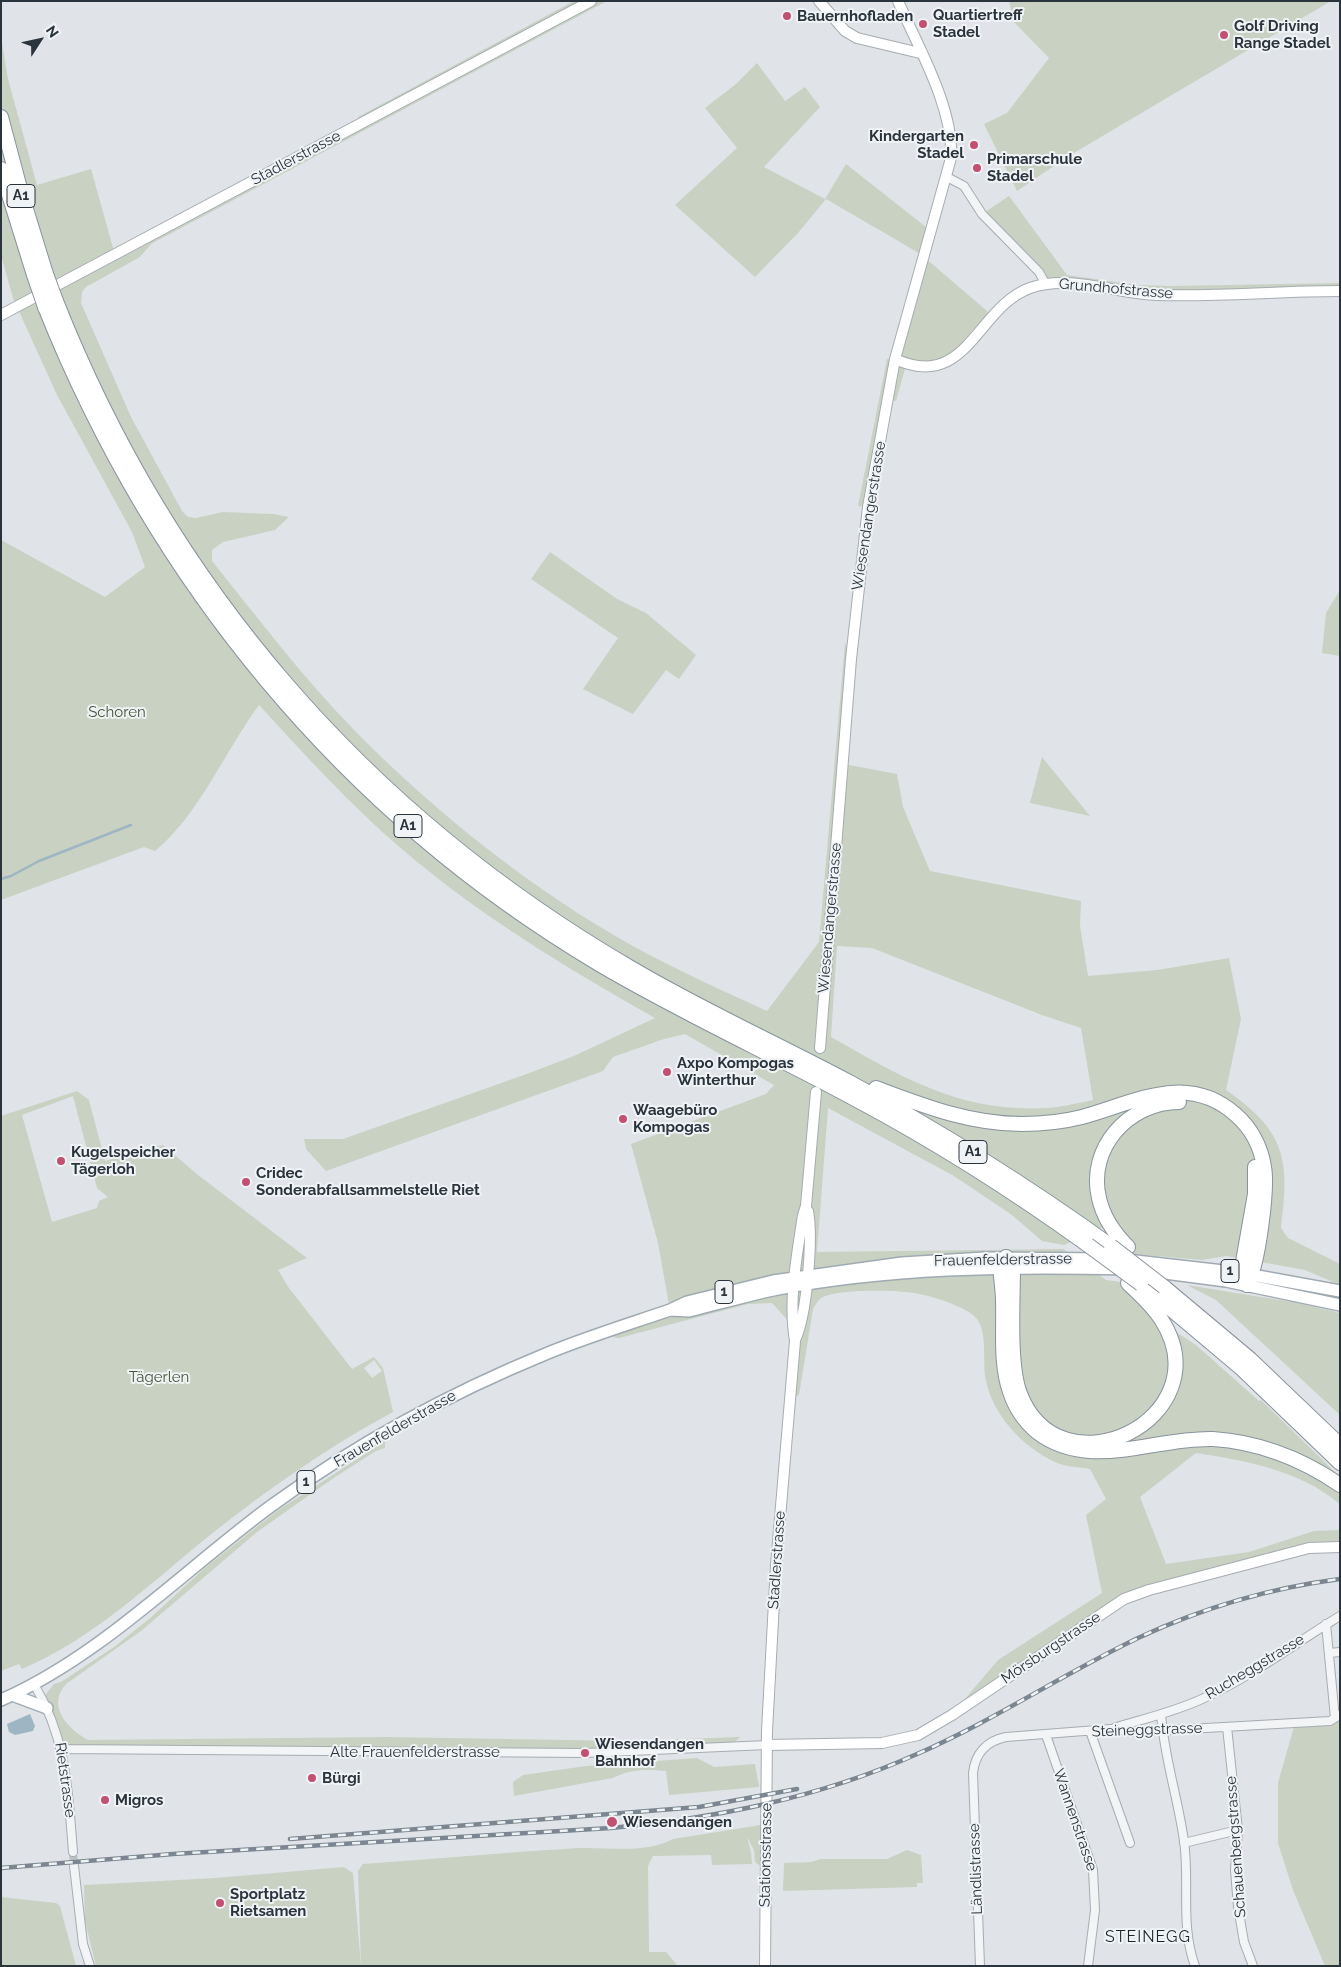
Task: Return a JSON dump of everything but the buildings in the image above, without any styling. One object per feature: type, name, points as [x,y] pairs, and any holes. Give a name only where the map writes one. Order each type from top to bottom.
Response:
[{"type":"highway","name":"A1","points":[[1,117],[40,274]]},
{"type":"highway","name":"A1","points":[[1,169],[51,304],[78,384],[113,455],[186,576],[228,634],[273,690],[335,757],[394,813],[499,898],[579,951],[660,998],[894,1120],[978,1170],[1088,1245],[1134,1284],[1242,1369],[1340,1463]]},
{"type":"highway","name":"A1","points":[[51,304],[118,439],[153,501],[192,562],[272,669],[359,763],[447,842],[503,886],[553,920],[634,970],[919,1120],[989,1163],[1170,1287],[1340,1445]]},
{"type":"highway","points":[[827,1070],[938,1111],[966,1118],[1002,1123],[1032,1124],[1061,1121],[1163,1093],[1189,1093],[1218,1102],[1234,1113],[1248,1128],[1258,1146],[1264,1166],[1266,1188],[1247,1277]]},
{"type":"highway","points":[[1170,1287],[1128,1247],[1107,1220],[1099,1201],[1097,1174],[1103,1150],[1121,1124],[1144,1109],[1172,1102],[1197,1104],[1220,1114],[1232,1124],[1244,1139],[1253,1158],[1256,1187],[1247,1277]]},
{"type":"highway","points":[[1006,1264],[1014,1357],[1019,1390],[1028,1408],[1041,1423],[1060,1435],[1079,1442],[1111,1441],[1136,1431],[1158,1411],[1170,1386],[1174,1359],[1170,1337],[1156,1312],[1134,1284]]},
{"type":"highway","points":[[1006,1264],[1007,1384],[1021,1414],[1034,1429],[1049,1440],[1067,1448],[1093,1452],[1189,1439],[1237,1442],[1287,1456],[1307,1465],[1340,1485]]},
{"type":"main road","name":"Stadlerstrasse","points":[[1,315],[591,1]]},
{"type":"main road","points":[[819,1],[846,31],[857,38],[920,54]]},
{"type":"main road","name":"Wiesendangerstrasse","points":[[820,1048],[859,576],[868,508],[895,360],[947,177],[952,149],[949,123],[898,1]]},
{"type":"main road","name":"Grundhofstrasse","points":[[895,360],[906,365],[934,368],[952,359],[1010,300],[1025,290],[1045,283],[1076,284],[1156,295],[1340,291]]},
{"type":"main road","points":[[795,1341],[792,1325],[794,1282],[803,1215],[806,1206],[816,1092]]},
{"type":"main road","points":[[795,1341],[801,1327],[807,1280],[809,1216],[806,1206]]},
{"type":"main road","name":"Frauenfelderstrasse","points":[[1,1700],[34,1684],[115,1630],[272,1505],[340,1459],[394,1427],[457,1394],[549,1353],[670,1310],[689,1311],[794,1282],[927,1261],[1006,1264],[1119,1260],[1247,1277],[1340,1292]]},
{"type":"main road","name":"Frauenfelderstrasse","points":[[1247,1277],[1340,1305]]},
{"type":"main road","name":"Stadlerstrasse","points":[[767,1745],[776,1574],[795,1341]]},
{"type":"main road","name":"Mörsburgstrasse","points":[[767,1745],[872,1743],[918,1735],[952,1715],[1124,1599],[1149,1590],[1309,1548],[1340,1547]]},
{"type":"main road","points":[[12,1695],[47,1708]]},
{"type":"main road","name":"Stationsstrasse","points":[[764,1966],[767,1745]]},
{"type":"street","points":[[947,177],[964,186],[982,214],[1039,272],[1045,283]]},
{"type":"street","name":"Rucheggstrasse","points":[[1110,1729],[1197,1701],[1226,1687],[1340,1616]]},
{"type":"street","points":[[1326,1624],[1338,1717]]},
{"type":"street","points":[[1329,1653],[1340,1652]]},
{"type":"street","name":"Rietstrasse","points":[[34,1684],[47,1708],[62,1749],[74,1852]]},
{"type":"street","points":[[1161,1714],[1162,1730],[1184,1843],[1185,1910],[1195,1966]]},
{"type":"street","name":"Steineggstrasse","points":[[972,1773],[977,1757],[992,1742],[1006,1737],[1110,1729],[1135,1732],[1330,1721],[1338,1717]]},
{"type":"street","name":"Schauenbergstrasse","points":[[1226,1727],[1238,1830],[1235,1870],[1238,1908],[1244,1942],[1253,1966]]},
{"type":"street","points":[[1090,1731],[1130,1843]]},
{"type":"street","name":"Wannenstrasse","points":[[1046,1735],[1093,1870],[1095,1910],[1088,1966]]},
{"type":"street","name":"Alte Frauenfelderstrasse","points":[[62,1749],[585,1753],[767,1745]]},
{"type":"street","name":"Ländlistrasse","points":[[972,1773],[980,1966]]},
{"type":"street","points":[[1184,1843],[1238,1830]]},
{"type":"street","points":[[74,1866],[83,1944],[90,1966]]},
{"type":"green space","name":"Schoren","points":[[574,1],[607,1],[151,244],[140,257],[86,287],[82,292],[81,303],[131,417],[182,511],[188,517],[196,518],[223,512],[273,514],[289,517],[275,530],[223,542],[212,550],[212,561],[281,648],[336,711],[382,758],[468,834],[560,902],[613,935],[678,970],[767,1011],[819,942],[845,643],[851,659],[844,764],[897,774],[903,807],[930,871],[1081,901],[1080,926],[1088,976],[1157,970],[1229,958],[1241,1019],[1226,1090],[1261,1119],[1272,1133],[1279,1148],[1283,1164],[1284,1183],[1281,1228],[1288,1238],[1340,1264],[1340,1285],[1305,1270],[1226,1256],[1202,1260],[1135,1254],[1115,1233],[1105,1226],[1064,1245],[1042,1241],[1012,1215],[954,1176],[828,1108],[817,1252],[1063,1249],[1106,1280],[1128,1283],[1156,1312],[1169,1336],[1176,1332],[1196,1345],[1259,1401],[1261,1400],[1340,1477],[1340,1485],[1287,1456],[1237,1442],[1237,1449],[1264,1453],[1304,1469],[1340,1492],[1340,1504],[1324,1492],[1290,1475],[1253,1464],[1196,1453],[1140,1497],[1166,1564],[1249,1552],[1314,1531],[1340,1530],[1340,1543],[1311,1544],[1124,1599],[1122,1595],[964,1700],[998,1660],[1102,1593],[1086,1515],[1106,1499],[1090,1469],[1057,1463],[1044,1456],[1020,1438],[1001,1415],[993,1403],[988,1389],[985,1375],[982,1331],[977,1319],[957,1306],[914,1293],[854,1291],[823,1297],[813,1309],[799,1395],[790,1399],[792,1325],[772,1303],[748,1304],[619,1338],[599,1335],[670,1310],[658,1243],[631,1144],[766,1094],[774,1085],[685,1034],[664,1039],[613,1057],[603,1071],[326,1171],[306,1149],[304,1139],[343,1139],[574,1056],[655,1018],[525,940],[432,874],[347,798],[259,705],[198,801],[171,836],[155,851],[144,847],[1,900],[1,540],[105,597],[145,567],[132,532],[57,395],[13,298],[1,255],[1,37],[8,79],[37,185],[91,169],[115,255],[361,123],[358,117]],"holes":[[[837,946],[872,948],[1042,1015],[1081,1028],[1093,1100],[1048,1108],[1017,1108],[988,1105],[960,1099],[908,1079],[831,1037]]]},
{"type":"green space","points":[[1009,1],[1331,1],[1067,157],[1017,191],[984,124],[1007,113],[1049,58],[1014,22]]},
{"type":"green space","points":[[757,63],[785,101],[805,87],[820,107],[764,167],[825,199],[846,164],[931,231],[924,257],[994,317],[952,359],[906,365],[896,401],[888,400],[868,507],[858,506],[887,359],[895,359],[924,256],[826,199],[798,233],[755,277],[675,205],[737,148],[705,108],[736,84]]},
{"type":"green space","points":[[1009,196],[1067,275],[1137,285],[1169,286],[1340,283],[1340,291],[1213,294],[1045,283],[982,214]]},
{"type":"green space","points":[[550,552],[617,599],[646,613],[696,655],[679,679],[666,670],[633,714],[583,689],[618,638],[531,579]]},
{"type":"green space","points":[[1340,590],[1340,656],[1322,653],[1326,613]]},
{"type":"green space","points":[[1042,757],[1090,816],[1030,803]]},
{"type":"green space","name":"Tägerlen","points":[[77,1091],[89,1100],[105,1161],[163,1145],[198,1175],[307,1258],[278,1270],[289,1288],[352,1369],[374,1357],[383,1368],[393,1412],[345,1439],[276,1485],[210,1535],[120,1609],[73,1642],[48,1657],[22,1669],[19,1664],[1,1671],[1,1116]],"holes":[[[73,1096],[97,1188],[108,1197],[99,1201],[97,1208],[52,1222],[22,1115]],[[374,1360],[382,1371],[372,1378],[364,1368]]]},
{"type":"green space","points":[[1187,1285],[1298,1303],[1340,1313],[1340,1415],[1216,1300]]},
{"type":"green space","points":[[385,1441],[385,1448],[376,1451],[335,1477],[257,1532],[141,1631],[66,1684],[60,1692],[59,1708],[62,1716],[73,1730],[88,1740],[386,1737],[627,1741],[740,1737],[736,1741],[716,1748],[621,1753],[62,1749],[42,1699],[54,1684],[61,1682],[114,1647],[149,1619],[206,1567],[277,1511]]},
{"type":"green space","points":[[1340,1718],[1340,1966],[1325,1966],[1293,1890],[1278,1843],[1278,1783],[1295,1723]]},
{"type":"green space","points":[[697,1758],[714,1767],[755,1764],[759,1787],[669,1795],[666,1771],[645,1770],[632,1771],[613,1778],[514,1796],[513,1782],[523,1775],[586,1766]]},
{"type":"green space","points":[[767,1824],[766,1870],[755,1862],[754,1850],[747,1837],[752,1864],[712,1865],[711,1855],[653,1856],[648,1866],[649,1952],[666,1952],[678,1966],[361,1966],[358,1871],[363,1864],[525,1851],[650,1847],[673,1839]]},
{"type":"green space","points":[[907,1850],[921,1855],[923,1883],[917,1883],[917,1887],[783,1891],[784,1863],[811,1862],[821,1859],[887,1859]]},
{"type":"green space","name":"Sportplatz Rietsamen","points":[[344,1867],[353,1873],[361,1966],[96,1966],[85,1921],[84,1885],[216,1878]]},
{"type":"green space","points":[[1,1897],[56,1903],[60,1906],[76,1966],[1,1966]]},
{"type":"water","points":[[30,1714],[35,1726],[33,1731],[15,1735],[9,1732],[7,1724]]},
{"type":"waterway","points":[[1,879],[11,876],[39,861],[131,825]]},
{"type":"tunnel","points":[[73,1852],[74,1866]]},
{"type":"railway","points":[[1,1868],[173,1854],[611,1828],[650,1824],[767,1804],[843,1783],[917,1754],[973,1727],[1110,1652],[1187,1617],[1262,1594],[1340,1579]]},
{"type":"railway","points":[[290,1839],[699,1807],[797,1789]]},
{"type":"place","name":"Bauernhofladen","points":[[787,16]]},
{"type":"place","name":"Quartiertreff Stadel","points":[[923,24]]},
{"type":"place","name":"Golf Driving Range Stadel","points":[[1224,35]]},
{"type":"place","name":"Kindergarten Stadel","points":[[974,145]]},
{"type":"place","name":"Primarschule Stadel","points":[[977,168]]},
{"type":"place","name":"Axpo Kompogas Winterthur","points":[[667,1072]]},
{"type":"place","name":"Waagebüro Kompogas","points":[[623,1119]]},
{"type":"place","name":"Kugelspeicher Tägerloh","points":[[61,1161]]},
{"type":"place","name":"Cridec Sonderabfallsammelstelle Riet","points":[[246,1182]]},
{"type":"place","name":"Wiesendangen Bahnhof","points":[[585,1753]]},
{"type":"place","name":"Bürgi","points":[[312,1778]]},
{"type":"place","name":"Migros","points":[[105,1800]]},
{"type":"place","name":"Wiesendangen","points":[[612,1822]]},
{"type":"place","name":"Sportplatz Rietsamen","points":[[220,1903]]},
{"type":"district","name":"STEINEGG","points":[[1148,1937]]}]
